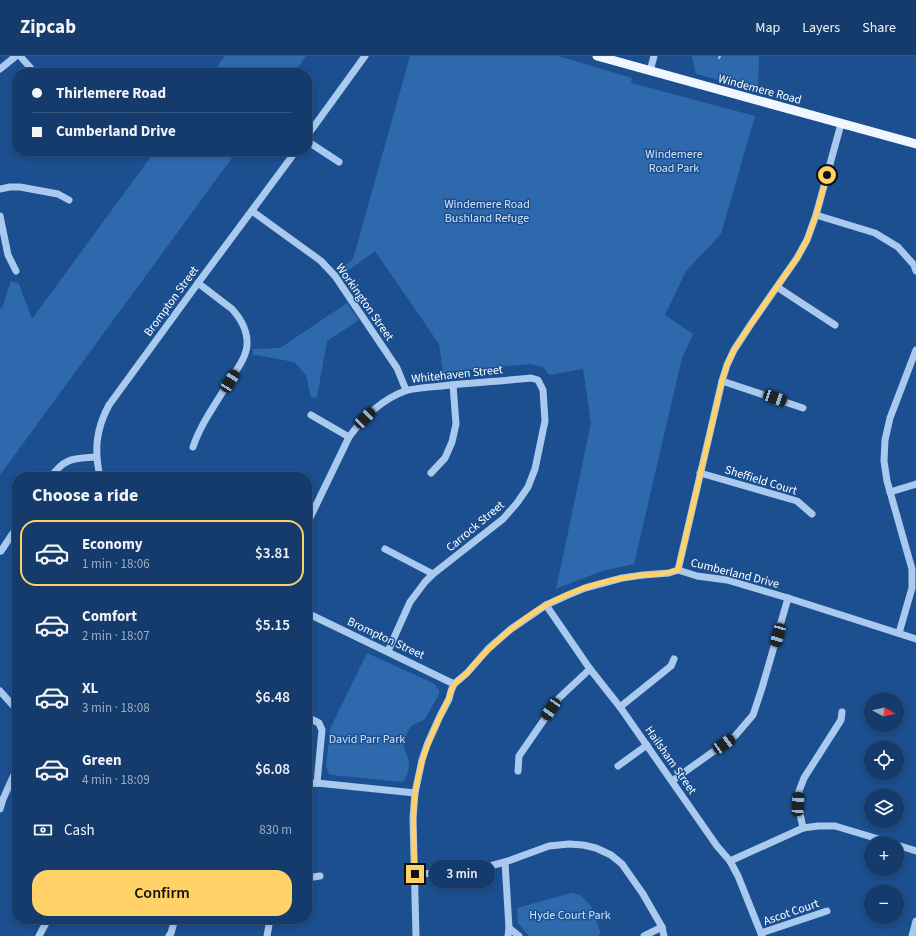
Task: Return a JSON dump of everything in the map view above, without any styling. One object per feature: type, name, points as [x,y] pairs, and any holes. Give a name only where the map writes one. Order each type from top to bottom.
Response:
[{"type":"main road","name":"Windemere Road","points":[[597,56],[916,144]]},
{"type":"street","points":[[0,69],[16,56]]},
{"type":"street","points":[[20,56],[31,68]]},
{"type":"street","points":[[312,129],[365,56]]},
{"type":"street","points":[[650,71],[654,56]]},
{"type":"street","points":[[678,570],[700,472],[727,365],[734,350],[797,258],[807,240],[816,215],[841,124]]},
{"type":"street","points":[[312,144],[339,162]]},
{"type":"street","name":"Brompton Street","points":[[99,472],[96,456],[96,445],[99,428],[109,405],[292,156]]},
{"type":"street","points":[[0,189],[20,187],[58,194],[69,200]]},
{"type":"street","name":"Workington Street","points":[[252,211],[321,261],[335,276],[397,368],[406,390]]},
{"type":"street","points":[[816,215],[876,233],[898,247],[915,267]]},
{"type":"street","points":[[0,216],[8,255],[16,271]]},
{"type":"street","points":[[193,447],[196,436],[202,425],[244,359],[247,344],[245,327],[232,309],[198,283]]},
{"type":"street","points":[[777,287],[835,325]]},
{"type":"street","points":[[899,633],[912,588],[914,569],[887,481],[884,461],[885,440],[890,418],[916,350]]},
{"type":"street","name":"Whitehaven Street","points":[[312,512],[349,437],[356,427],[373,410],[392,398],[406,390],[531,378],[538,380]]},
{"type":"street","name":"Carrock Street","points":[[388,651],[410,602],[425,582],[503,519],[528,487],[535,469],[545,421],[543,390],[538,380]]},
{"type":"street","points":[[722,381],[803,408]]},
{"type":"street","points":[[431,473],[445,458],[452,442],[456,424],[453,385]]},
{"type":"street","points":[[311,415],[349,437]]},
{"type":"street","points":[[54,472],[66,461],[96,456]]},
{"type":"street","name":"Sheffield Court","points":[[700,472],[797,501],[812,514]]},
{"type":"street","points":[[890,492],[916,484]]},
{"type":"street","points":[[1,550],[12,534]]},
{"type":"street","points":[[385,549],[433,574]]},
{"type":"street","name":"Cumberland Drive","points":[[416,936],[413,818],[415,793],[427,745],[437,721],[449,699],[454,684],[511,629],[546,605],[568,595],[622,578],[669,573],[678,570],[697,576],[727,580],[916,639]]},
{"type":"street","points":[[672,781],[735,736],[753,715],[788,598]]},
{"type":"street","name":"Hailsham Street","points":[[546,605],[590,670],[620,707],[717,846],[730,861],[738,876],[761,935]]},
{"type":"street","name":"Brompton Street","points":[[312,615],[454,684]]},
{"type":"street","points":[[620,707],[671,666],[674,659]]},
{"type":"street","points":[[518,771],[519,756],[558,698],[590,670]]},
{"type":"street","points":[[0,691],[12,704]]},
{"type":"street","points":[[803,828],[798,804],[799,791],[804,778],[841,720],[842,712]]},
{"type":"street","points":[[312,720],[319,723],[322,730],[318,783]]},
{"type":"street","points":[[618,766],[647,745]]},
{"type":"street","points":[[0,808],[12,779]]},
{"type":"street","points":[[312,784],[415,793]]},
{"type":"street","points":[[730,861],[803,828],[835,826],[869,836]]},
{"type":"street","points":[[415,874],[467,872],[505,862],[549,846],[569,844],[584,845],[596,848],[611,855],[622,864],[643,894],[662,928],[664,936]]},
{"type":"street","points":[[904,847],[916,850]]},
{"type":"street","points":[[505,862],[509,928],[508,936]]},
{"type":"street","points":[[312,877],[320,876]]},
{"type":"street","name":"Ascot Court","points":[[761,935],[827,911]]},
{"type":"street","points":[[912,936],[916,921]]},
{"type":"street","points":[[39,936],[45,924]]},
{"type":"street","points":[[169,936],[174,924]]},
{"type":"street","points":[[267,936],[269,924]]},
{"type":"street","points":[[509,928],[519,936]]},
{"type":"street","points":[[644,936],[662,928]]},
{"type":"green space","points":[[225,56],[306,56],[298,68],[216,68]]},
{"type":"green space","name":"Windemere Road Bushland Refuge","points":[[410,56],[558,56],[632,78],[631,83],[755,116],[721,234],[686,271],[665,315],[693,334],[682,358],[634,564],[602,571],[556,589],[591,423],[583,369],[549,375],[543,367],[530,364],[443,372],[439,344],[375,251],[346,272],[342,268],[353,259]]},
{"type":"green space","points":[[692,56],[759,56],[758,90],[696,74]]},
{"type":"green space","points":[[151,156],[233,156],[0,475],[0,308],[2,308],[11,281],[19,284],[32,319]]},
{"type":"green space","points":[[347,303],[359,320],[327,341],[317,397],[311,398],[306,375],[294,362],[253,355],[253,349],[280,348]]},
{"type":"green space","name":"David Parr Park","points":[[367,653],[433,683],[439,690],[439,694],[425,719],[412,725],[408,731],[404,745],[409,767],[403,782],[331,775],[329,774],[326,766],[330,729]]},
{"type":"green space","name":"Hyde Court Park","points":[[571,893],[580,895],[591,906],[601,934],[597,936],[529,936],[518,923],[517,908]]},
{"type":"route","points":[[415,874],[413,818],[418,776],[432,731],[449,699],[454,684],[511,629],[554,600],[586,588],[622,578],[669,573],[678,570],[727,365],[734,350],[797,258],[807,240],[816,215],[827,175]]},
{"type":"park label","name":"Windemere Road Park","points":[[674,161]]}]
